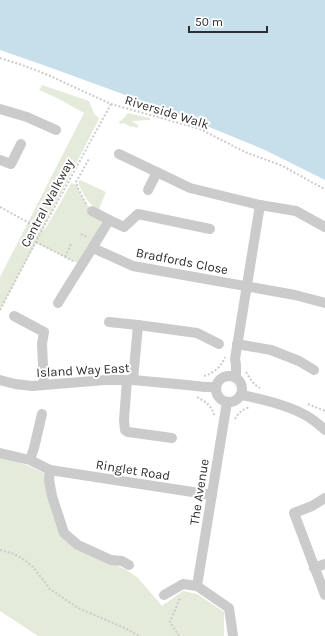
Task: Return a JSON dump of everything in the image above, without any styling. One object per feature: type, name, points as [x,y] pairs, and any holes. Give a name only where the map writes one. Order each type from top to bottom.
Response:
[{"type":"street","points":[[0,109],[27,117],[56,130]]},
{"type":"street","points":[[0,160],[11,164],[22,144]]},
{"type":"street","points":[[119,154],[190,188],[260,205],[296,211],[325,227]]},
{"type":"street","points":[[148,190],[157,172]]},
{"type":"street","points":[[236,378],[235,359],[237,344],[260,205]]},
{"type":"street","points":[[92,211],[124,227],[138,214],[210,229]]},
{"type":"street","points":[[58,303],[109,220]]},
{"type":"street","name":"Bradfords Close","points":[[93,248],[133,266],[295,295],[325,303]]},
{"type":"street","points":[[14,316],[44,332],[42,344],[44,385]]},
{"type":"street","points":[[110,322],[197,333],[219,344]]},
{"type":"street","points":[[138,325],[124,420],[125,430],[128,432],[172,438]]},
{"type":"street","points":[[237,344],[271,350],[299,361],[314,370]]},
{"type":"street","points":[[225,376],[236,378],[243,387],[242,395],[235,401],[227,402],[220,399],[216,391],[216,387],[220,379],[225,376],[235,359]]},
{"type":"street","name":"Island Way East","points":[[0,380],[32,386],[105,380],[130,380],[216,387]]},
{"type":"street","points":[[242,395],[262,399],[298,412],[312,419],[325,430]]},
{"type":"street","name":"The Avenue","points":[[197,586],[227,402]]},
{"type":"street","points":[[30,460],[42,414]]},
{"type":"street","name":"Ringlet Road","points":[[4,454],[30,460],[50,470],[212,495]]},
{"type":"street","points":[[50,470],[49,480],[52,496],[64,533],[78,545],[111,560],[122,561],[129,565]]},
{"type":"street","points":[[325,498],[312,506],[294,513],[325,595]]},
{"type":"street","points":[[314,568],[325,564]]},
{"type":"street","points":[[164,595],[183,584],[197,586],[229,608],[233,636]]},
{"type":"path","name":"Riverside Walk","points":[[0,58],[48,75],[111,104],[200,129],[245,152],[283,166],[325,189]]},
{"type":"path","name":"Central Walkway","points":[[0,310],[111,104]]},
{"type":"path","points":[[89,159],[76,182],[85,203],[92,211]]},
{"type":"path","points":[[0,207],[42,230]]},
{"type":"path","points":[[36,242],[81,265]]},
{"type":"path","points":[[65,257],[71,244]]},
{"type":"path","points":[[0,550],[14,554],[26,561],[33,567],[50,589],[78,608],[125,628],[139,636]]},
{"type":"path","points":[[179,636],[170,622],[178,603],[183,584]]},
{"type":"green space","points":[[42,85],[89,101],[94,114],[99,118],[42,230],[45,229],[71,183],[77,185],[87,204],[102,220],[81,265],[36,243],[0,310],[0,277],[84,113],[39,90]]},
{"type":"green space","points":[[128,113],[150,118],[150,120],[132,121],[139,126],[137,128],[131,127],[124,123],[120,124],[119,122]]},
{"type":"green space","points":[[80,180],[106,192],[99,209],[86,199],[78,183]]},
{"type":"green space","points":[[0,457],[29,466],[46,474],[61,535],[90,555],[125,569],[138,578],[162,606],[183,591],[197,594],[224,612],[224,636],[38,636],[0,611]]},
{"type":"water","points":[[0,0],[325,0],[325,180],[265,150],[180,115],[0,50]]}]
